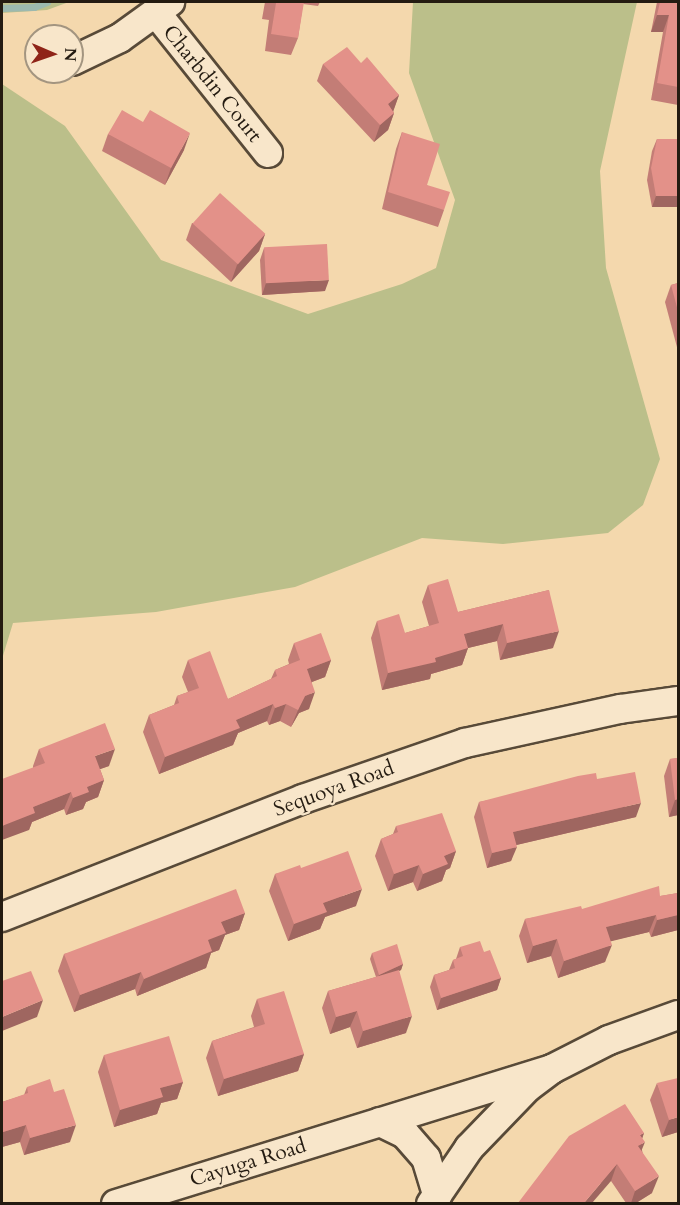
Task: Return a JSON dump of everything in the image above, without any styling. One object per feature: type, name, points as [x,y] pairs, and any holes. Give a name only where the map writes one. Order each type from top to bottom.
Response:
[{"type":"street","points":[[84,55],[120,38],[163,8]]},
{"type":"street","name":"Charbdin Court","points":[[163,8],[268,153]]},
{"type":"street","name":"Sequoya Road","points":[[2,917],[303,799],[465,743],[578,717],[678,700]]},
{"type":"street","points":[[434,1199],[469,1148],[528,1087],[552,1069],[609,1040],[678,1015]]},
{"type":"street","name":"Cayuga Road","points":[[116,1203],[552,1069]]},
{"type":"street","points":[[380,1122],[405,1134],[426,1158],[434,1199]]},
{"type":"green space","points":[[2,2],[69,2],[47,10],[2,13]]},
{"type":"green space","points":[[413,2],[637,2],[600,171],[606,268],[660,459],[643,505],[608,533],[503,544],[422,538],[295,587],[156,612],[13,623],[2,659],[2,84],[65,126],[161,260],[308,314],[402,284],[436,268],[455,200],[409,73]]},
{"type":"building","points":[[268,2],[304,2],[298,38],[271,34],[276,3]]},
{"type":"building","points":[[660,2],[678,2],[678,87],[657,83],[669,15],[657,15]]},
{"type":"building","points":[[347,47],[361,63],[367,57],[399,95],[388,104],[394,113],[380,125],[323,64]]},
{"type":"building","points":[[122,110],[143,122],[150,110],[190,133],[171,168],[108,134]]},
{"type":"building","points":[[402,132],[440,144],[427,185],[450,192],[444,210],[388,192]]},
{"type":"building","points":[[657,139],[678,139],[678,196],[656,196],[651,168]]},
{"type":"building","points":[[220,193],[265,234],[238,264],[193,223]]},
{"type":"building","points":[[327,244],[329,280],[266,283],[264,247]]},
{"type":"building","points":[[678,283],[678,311],[671,285]]},
{"type":"building","points":[[448,579],[458,612],[549,590],[559,631],[507,643],[503,624],[464,634],[468,648],[435,658],[436,662],[388,673],[377,621],[399,614],[405,633],[439,623],[428,585]]},
{"type":"building","points":[[321,633],[331,660],[307,669],[315,692],[305,696],[298,710],[286,704],[275,708],[273,704],[236,720],[240,728],[165,757],[149,715],[179,703],[177,696],[199,688],[188,660],[210,651],[228,699],[277,676],[275,670],[300,660],[294,643]]},
{"type":"building","points":[[105,723],[115,749],[95,756],[104,780],[87,787],[89,792],[73,798],[71,792],[33,807],[35,813],[2,826],[2,779],[45,763],[39,749]]},
{"type":"building","points":[[678,758],[678,799],[675,800],[670,759]]},
{"type":"building","points":[[635,772],[641,803],[513,832],[517,847],[492,853],[479,802],[578,776],[596,773],[597,779]]},
{"type":"building","points":[[442,813],[456,851],[444,856],[448,864],[423,874],[419,865],[394,874],[381,839],[398,832],[396,826]]},
{"type":"building","points":[[348,851],[362,889],[323,903],[327,912],[294,924],[275,874],[300,865],[301,868]]},
{"type":"building","points":[[659,886],[660,896],[678,893],[678,915],[657,920],[656,915],[606,927],[612,945],[564,961],[557,939],[533,946],[525,919],[581,906],[582,909]]},
{"type":"building","points":[[236,889],[245,913],[221,922],[226,933],[208,940],[212,951],[144,979],[141,972],[80,995],[64,954]]},
{"type":"building","points":[[480,941],[484,952],[490,950],[501,978],[441,998],[434,975],[455,968],[453,960],[463,956],[460,947]]},
{"type":"building","points":[[397,944],[403,964],[379,975],[372,953]]},
{"type":"building","points":[[399,970],[412,1016],[363,1031],[357,1011],[336,1017],[328,991]]},
{"type":"building","points":[[31,971],[43,1000],[2,1017],[2,981]]},
{"type":"building","points":[[284,991],[304,1054],[224,1079],[212,1041],[265,1024],[257,999]]},
{"type":"building","points":[[169,1036],[183,1082],[160,1088],[163,1097],[120,1110],[104,1055]]},
{"type":"building","points":[[678,1078],[678,1117],[669,1120],[657,1083]]},
{"type":"building","points":[[50,1079],[54,1092],[64,1089],[76,1125],[30,1138],[26,1125],[3,1132],[2,1102],[28,1093],[27,1087]]},
{"type":"building","points":[[625,1104],[644,1133],[640,1135],[645,1142],[638,1146],[659,1176],[635,1191],[617,1164],[584,1203],[518,1203],[569,1136]]},
{"type":"waterway","points":[[2,8],[34,7],[47,2]]}]
